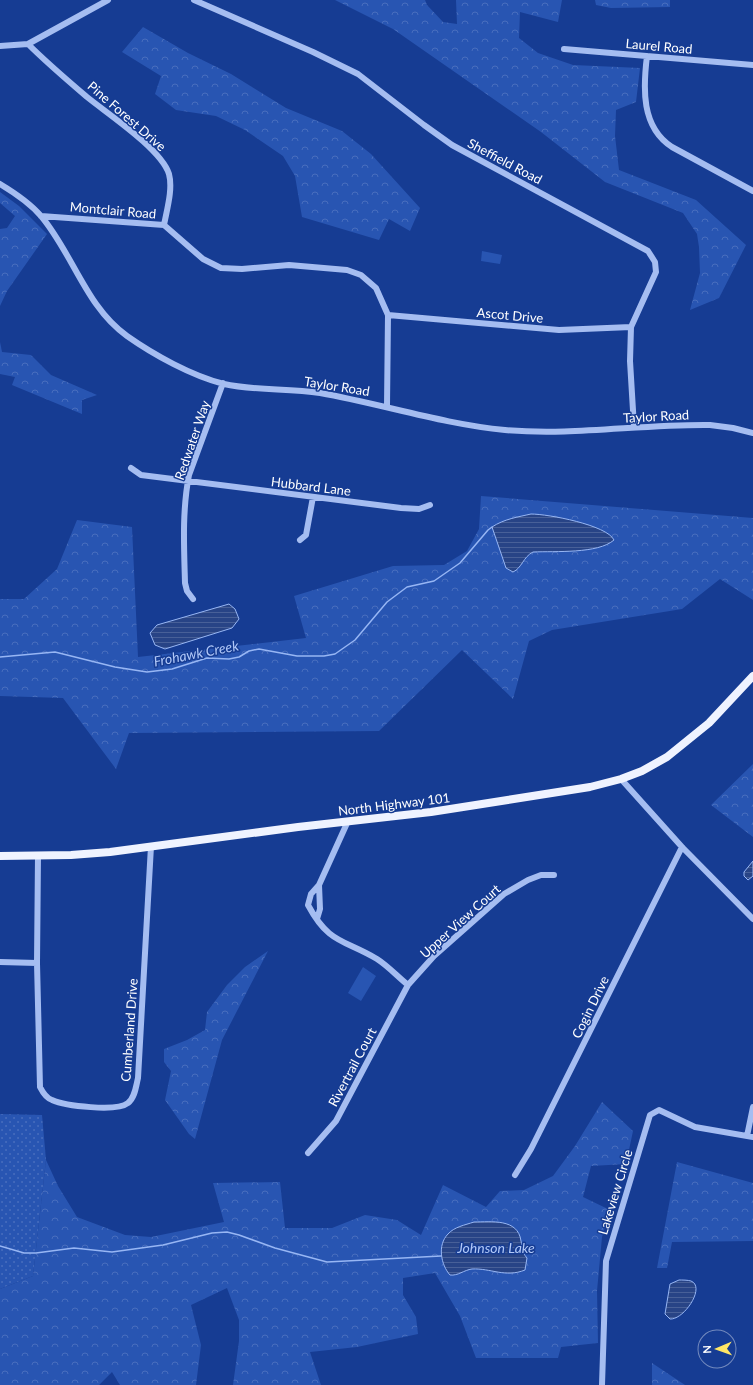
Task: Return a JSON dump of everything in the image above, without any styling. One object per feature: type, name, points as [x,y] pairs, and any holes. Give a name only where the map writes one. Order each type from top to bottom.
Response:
[{"type":"main road","name":"North Highway 101","points":[[0,856],[93,854],[468,807],[590,787],[621,779],[642,771],[667,757],[709,723],[753,676]]},
{"type":"street","points":[[0,46],[28,44],[108,0]]},
{"type":"street","name":"Sheffield Road","points":[[194,0],[313,52],[358,74],[452,146],[648,251],[656,262],[656,272],[631,327],[630,361],[634,427]]},
{"type":"street","name":"Pine Forest Drive","points":[[28,44],[53,68],[148,145],[163,162],[168,172],[170,182],[164,225]]},
{"type":"street","name":"Laurel Road","points":[[564,48],[753,65]]},
{"type":"street","points":[[647,56],[645,104],[650,120],[660,138],[672,147],[753,191]]},
{"type":"street","name":"Taylor Road","points":[[0,184],[26,202],[41,216],[91,295],[113,324],[137,343],[200,375],[223,383],[316,393],[387,406],[465,424],[506,430],[557,431],[710,425],[733,428],[753,433]]},
{"type":"street","name":"Montclair Road","points":[[41,216],[164,225],[203,259],[221,268],[242,269],[289,264],[355,272],[368,280],[376,288],[388,315],[387,406]]},
{"type":"street","name":"Ascot Drive","points":[[388,315],[559,330],[631,327]]},
{"type":"street","name":"Redwater Way","points":[[193,599],[187,591],[185,583],[184,517],[188,482],[223,383]]},
{"type":"street","name":"Hubbard Lane","points":[[130,468],[141,475],[188,482],[419,509],[430,505]]},
{"type":"street","points":[[300,540],[306,535],[313,497]]},
{"type":"street","points":[[621,779],[682,847],[753,919]]},
{"type":"street","points":[[348,821],[319,886],[311,894],[308,905],[321,926],[330,935],[377,959],[408,985]]},
{"type":"street","name":"Cumberland Drive","points":[[38,856],[37,963],[39,1077],[43,1092],[52,1100],[70,1105],[114,1107],[126,1105],[134,1094],[139,1066],[150,846]]},
{"type":"street","name":"Cogin Drive","points":[[515,1175],[530,1149],[682,847]]},
{"type":"street","name":"Upper View Court","points":[[408,985],[434,956],[504,894],[540,875],[554,875]]},
{"type":"street","points":[[317,919],[320,909],[319,886]]},
{"type":"street","points":[[0,962],[37,963]]},
{"type":"street","name":"Rivertrail Court","points":[[308,1153],[336,1121],[408,985]]},
{"type":"street","points":[[750,1136],[753,1107]]},
{"type":"street","name":"Lakeview Circle","points":[[602,1385],[606,1261],[650,1114],[659,1110],[695,1127],[750,1136]]},
{"type":"green space","points":[[335,0],[425,0],[427,5],[443,22],[457,24],[456,0],[562,0],[558,22],[520,12],[519,38],[538,53],[573,65],[640,68],[636,102],[616,110],[615,136],[619,170],[696,200],[746,245],[719,298],[690,310],[700,273],[699,247],[697,234],[683,213],[605,182],[541,132],[393,29]]},
{"type":"green space","points":[[595,0],[670,0],[670,7],[611,8],[596,5]]},
{"type":"green space","points":[[143,27],[188,53],[231,74],[286,108],[342,131],[371,154],[420,208],[410,231],[389,219],[379,240],[302,217],[295,176],[283,156],[245,130],[216,116],[176,110],[155,94],[161,76],[122,52]]},
{"type":"green space","points":[[0,192],[19,206],[47,234],[7,291],[0,306],[0,229],[7,228],[15,216],[0,203]]},
{"type":"green space","points":[[482,251],[502,255],[500,264],[481,261]]},
{"type":"green space","points":[[0,342],[2,352],[31,355],[51,375],[97,395],[82,400],[82,414],[12,385],[15,377],[0,374]]},
{"type":"green space","points":[[481,496],[753,518],[753,600],[720,579],[682,609],[552,630],[529,641],[513,699],[462,650],[379,731],[129,733],[116,769],[63,698],[0,696],[0,599],[24,599],[57,569],[77,520],[132,527],[138,657],[306,638],[294,596],[393,566],[444,565],[467,551],[479,529]]},
{"type":"green space","points":[[753,764],[753,837],[711,805]]},
{"type":"green space","points":[[268,951],[222,1040],[195,1139],[189,1134],[165,1100],[171,1071],[164,1062],[164,1049],[187,1040],[205,1030],[207,1012],[227,985],[245,967]]},
{"type":"green space","points":[[363,967],[376,976],[361,1001],[348,993]]},
{"type":"green space","points":[[602,1102],[633,1131],[626,1164],[591,1166],[583,1197],[610,1210],[602,1237],[597,1291],[598,1343],[561,1347],[558,1358],[476,1358],[460,1316],[435,1273],[403,1278],[403,1295],[416,1317],[418,1334],[357,1347],[310,1352],[321,1385],[233,1385],[239,1341],[239,1320],[227,1288],[191,1305],[201,1345],[196,1385],[120,1385],[112,1372],[99,1385],[0,1385],[0,1289],[33,1276],[46,1160],[58,1186],[77,1217],[125,1235],[151,1237],[224,1222],[213,1183],[280,1182],[285,1228],[332,1228],[365,1215],[397,1220],[421,1235],[443,1185],[486,1207],[500,1191],[524,1190],[553,1176],[575,1146]]},
{"type":"green space","points":[[0,1114],[42,1115],[46,1160],[33,1276],[0,1289]]},
{"type":"green space","points":[[677,1162],[753,1183],[753,1241],[672,1242],[667,1268],[657,1268]]},
{"type":"green space","points":[[652,1363],[685,1385],[652,1385]]},
{"type":"water","points":[[531,514],[563,518],[589,525],[609,535],[614,540],[598,548],[587,550],[533,552],[527,557],[519,568],[513,572],[506,568],[492,527],[506,520]]},
{"type":"water","points":[[229,604],[235,609],[239,619],[232,628],[165,649],[155,645],[150,633],[157,625]]},
{"type":"water","points":[[753,861],[753,876],[748,880],[744,876],[744,872]]},
{"type":"water","name":"Johnson Lake","points":[[474,1222],[503,1223],[515,1228],[519,1234],[523,1252],[527,1258],[525,1270],[504,1273],[472,1269],[456,1275],[450,1275],[444,1266],[441,1249],[442,1244],[448,1234],[453,1230],[460,1226]]},
{"type":"water","points":[[679,1280],[691,1281],[695,1284],[695,1296],[687,1309],[676,1318],[670,1319],[665,1314],[670,1284]]},
{"type":"waterway","name":"Frohawk Creek","points":[[0,657],[55,652],[115,667],[147,672],[172,669],[207,658],[229,659],[239,657],[249,651],[259,649],[297,656],[324,656],[335,654],[355,640],[387,602],[407,587],[434,581],[460,563],[492,527]]},
{"type":"waterway","points":[[0,1246],[24,1253],[74,1248],[112,1252],[163,1245],[212,1233],[227,1232],[275,1248],[327,1262],[441,1256]]}]
